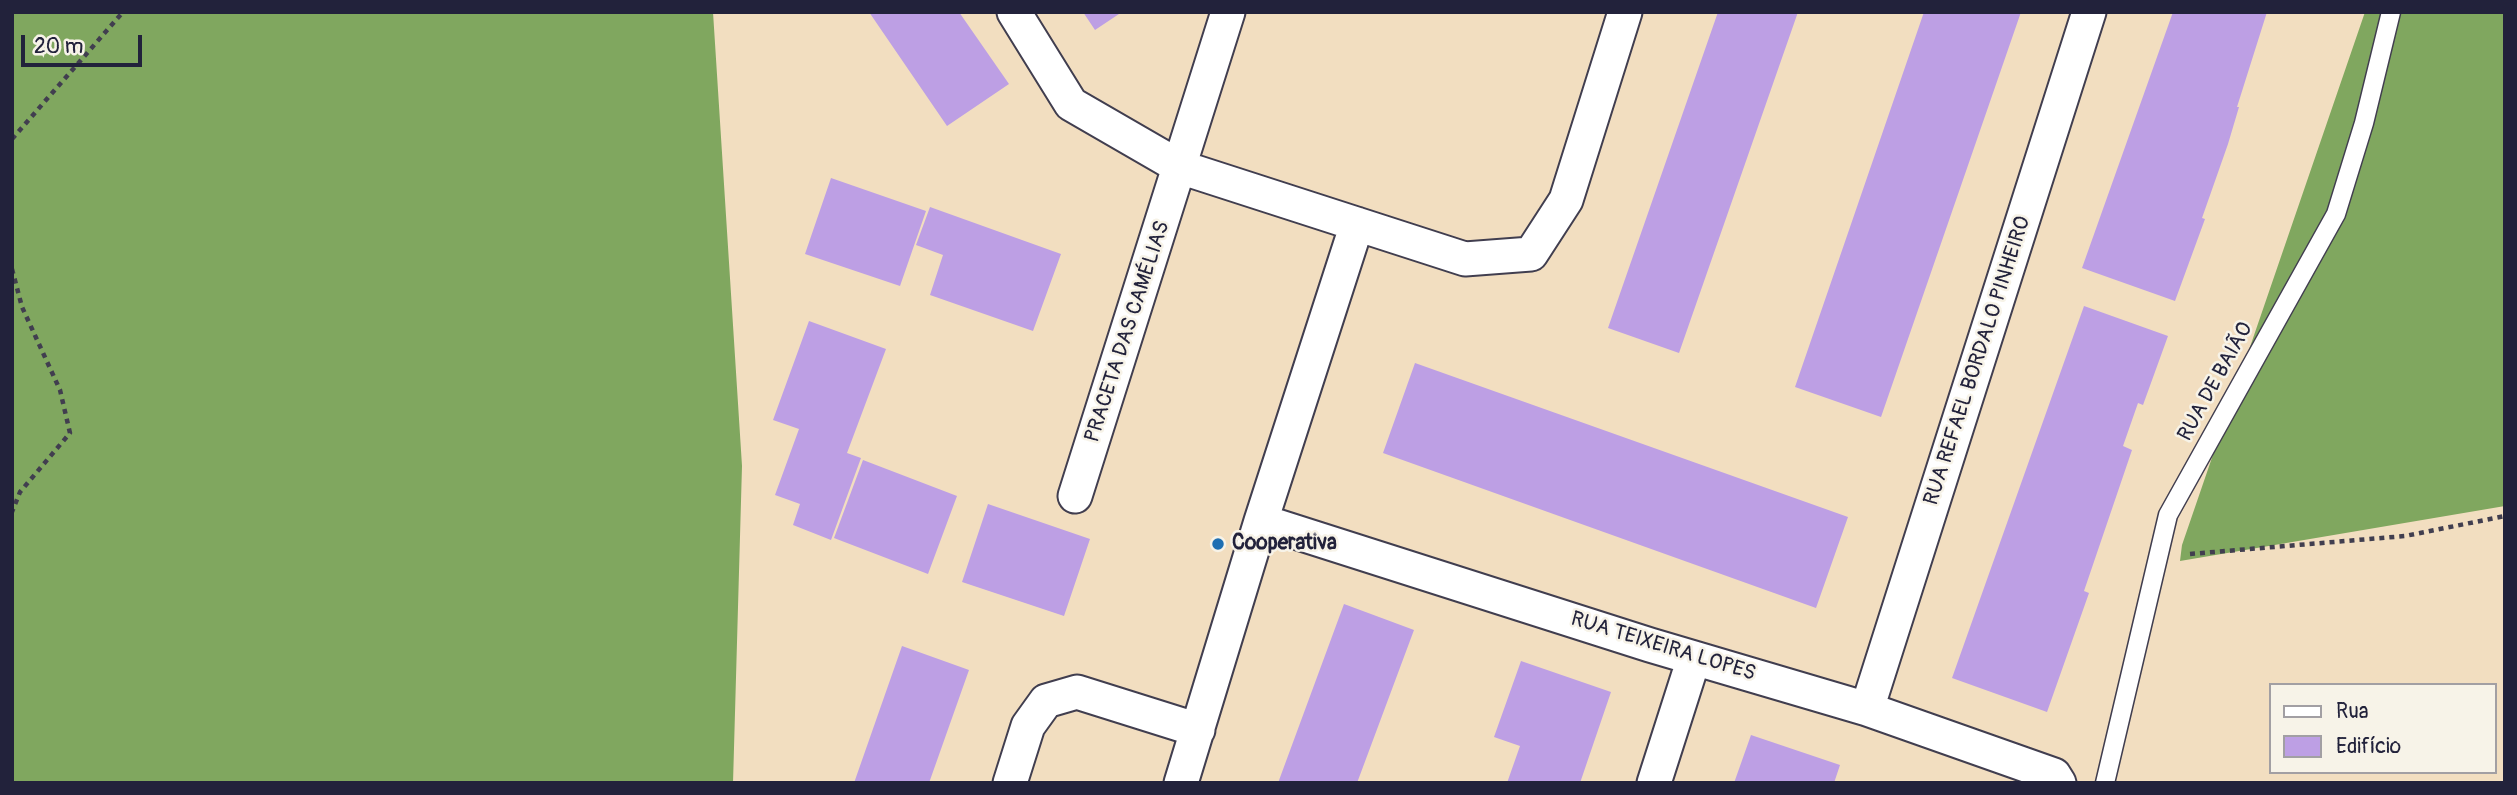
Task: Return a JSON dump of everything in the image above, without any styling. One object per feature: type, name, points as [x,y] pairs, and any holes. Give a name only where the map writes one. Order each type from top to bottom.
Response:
[{"type":"street","points":[[1014,12],[1071,104],[1180,167],[1465,259],[1531,254],[1566,200],[1625,12]]},
{"type":"street","name":"PRACETA DAS CAMÉLIAS","points":[[1075,496],[1228,12]]},
{"type":"street","name":"RUA REFAEL BORDALO PINHEIRO","points":[[1867,709],[2089,12]]},
{"type":"street","points":[[1181,783],[1261,521],[1357,224]]},
{"type":"street","name":"RUA TEIXEIRA LOPES","points":[[1261,521],[1694,658],[1867,709],[2054,775],[2059,783]]},
{"type":"street","points":[[1654,783],[1694,658]]},
{"type":"street","points":[[1010,783],[1028,726],[1046,701],[1077,692],[1198,730]]},
{"type":"lane","name":"RUA DE BAIÃO","points":[[2105,783],[2168,515],[2336,214],[2364,123],[2391,12]]},
{"type":"path","points":[[12,139],[123,12]]},
{"type":"path","points":[[12,269],[22,307],[60,390],[70,433],[20,492],[12,512]]},
{"type":"path","points":[[2158,556],[2405,536],[2505,516]]},
{"type":"green space","points":[[12,12],[713,12],[742,466],[733,783],[12,783]]},
{"type":"green space","points":[[2365,12],[2505,12],[2505,506],[2180,561],[2182,545]]},
{"type":"building","points":[[869,12],[959,12],[1009,84],[947,126]]},
{"type":"building","points":[[1083,12],[1122,12],[1095,30]]},
{"type":"building","points":[[1718,12],[1798,12],[1679,353],[1608,328]]},
{"type":"building","points":[[1924,12],[2021,12],[1881,417],[1795,387]]},
{"type":"building","points":[[2173,12],[2267,12],[2228,144],[2202,218],[2205,219],[2175,301],[2082,268]]},
{"type":"building","points":[[831,178],[926,211],[900,286],[805,254]]},
{"type":"building","points":[[930,207],[1061,254],[1033,331],[930,295],[943,255],[916,245]]},
{"type":"building","points":[[2084,306],[2168,336],[2143,405],[2138,403],[2123,446],[2132,450],[2084,591],[2089,593],[2047,712],[1952,678]]},
{"type":"building","points":[[809,321],[886,349],[847,453],[861,458],[831,540],[793,525],[800,504],[775,495],[799,429],[773,420]]},
{"type":"building","points":[[1415,363],[1848,517],[1816,608],[1383,453]]},
{"type":"building","points":[[863,460],[957,496],[928,574],[834,538]]},
{"type":"building","points":[[988,504],[1090,539],[1064,616],[962,582]]},
{"type":"building","points":[[1344,604],[1414,630],[1357,783],[1278,783]]},
{"type":"building","points":[[902,646],[969,670],[929,783],[854,783]]},
{"type":"building","points":[[1521,661],[1611,692],[1580,783],[1507,783],[1520,746],[1494,737]]},
{"type":"building","points":[[1751,735],[1840,765],[1834,783],[1734,783]]},
{"type":"place","name":"Cooperativa","points":[[1218,544]]}]
